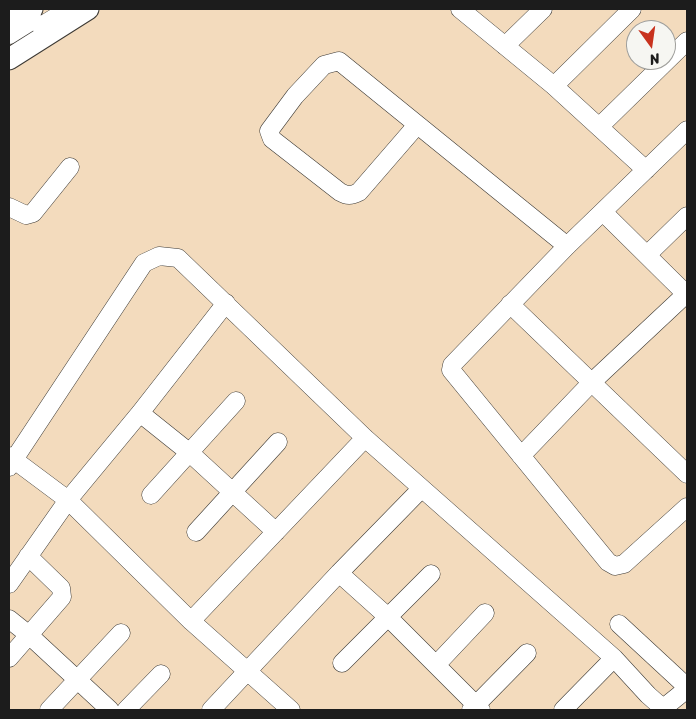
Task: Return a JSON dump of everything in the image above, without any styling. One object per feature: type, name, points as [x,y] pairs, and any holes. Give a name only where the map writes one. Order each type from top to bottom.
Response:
[{"type":"main road","points":[[9,24],[32,9]]},
{"type":"main road","points":[[9,58],[88,9]]},
{"type":"street","points":[[9,35],[51,9]]},
{"type":"street","points":[[9,47],[68,9]]},
{"type":"street","points":[[460,9],[554,86],[646,170]]},
{"type":"street","points":[[505,46],[543,9]]},
{"type":"street","points":[[554,86],[632,9]]},
{"type":"street","points":[[600,126],[687,41]]},
{"type":"street","points":[[417,125],[359,192],[353,196],[346,196],[340,192],[272,139],[269,131],[294,96],[324,65],[339,61],[567,246]]},
{"type":"street","points":[[687,130],[567,246],[452,365],[451,370],[608,562],[615,566],[624,564],[687,507]]},
{"type":"street","points":[[9,207],[22,214],[33,213],[70,167]]},
{"type":"street","points":[[521,456],[592,382],[686,294],[648,254],[603,212]]},
{"type":"street","points":[[648,254],[687,216]]},
{"type":"street","points":[[292,710],[192,621],[68,500],[10,461],[144,263],[159,256],[178,258],[365,438],[614,658],[663,710],[687,688],[619,624]]},
{"type":"street","points":[[9,584],[68,500],[140,413],[226,303]]},
{"type":"street","points":[[510,304],[687,474]]},
{"type":"street","points":[[152,495],[236,401]]},
{"type":"street","points":[[140,413],[190,453],[276,532]]},
{"type":"street","points":[[192,621],[365,438]]},
{"type":"street","points":[[196,532],[278,442]]},
{"type":"street","points":[[211,710],[339,573],[421,489]]},
{"type":"street","points":[[9,658],[62,597],[61,588],[28,556]]},
{"type":"street","points":[[339,573],[388,616],[476,708],[527,653]]},
{"type":"street","points":[[342,663],[431,574]]},
{"type":"street","points":[[436,665],[485,613]]},
{"type":"street","points":[[9,619],[29,635],[110,710]]},
{"type":"street","points":[[49,710],[121,633]]},
{"type":"street","points":[[563,710],[614,658]]},
{"type":"street","points":[[126,710],[161,674]]}]
